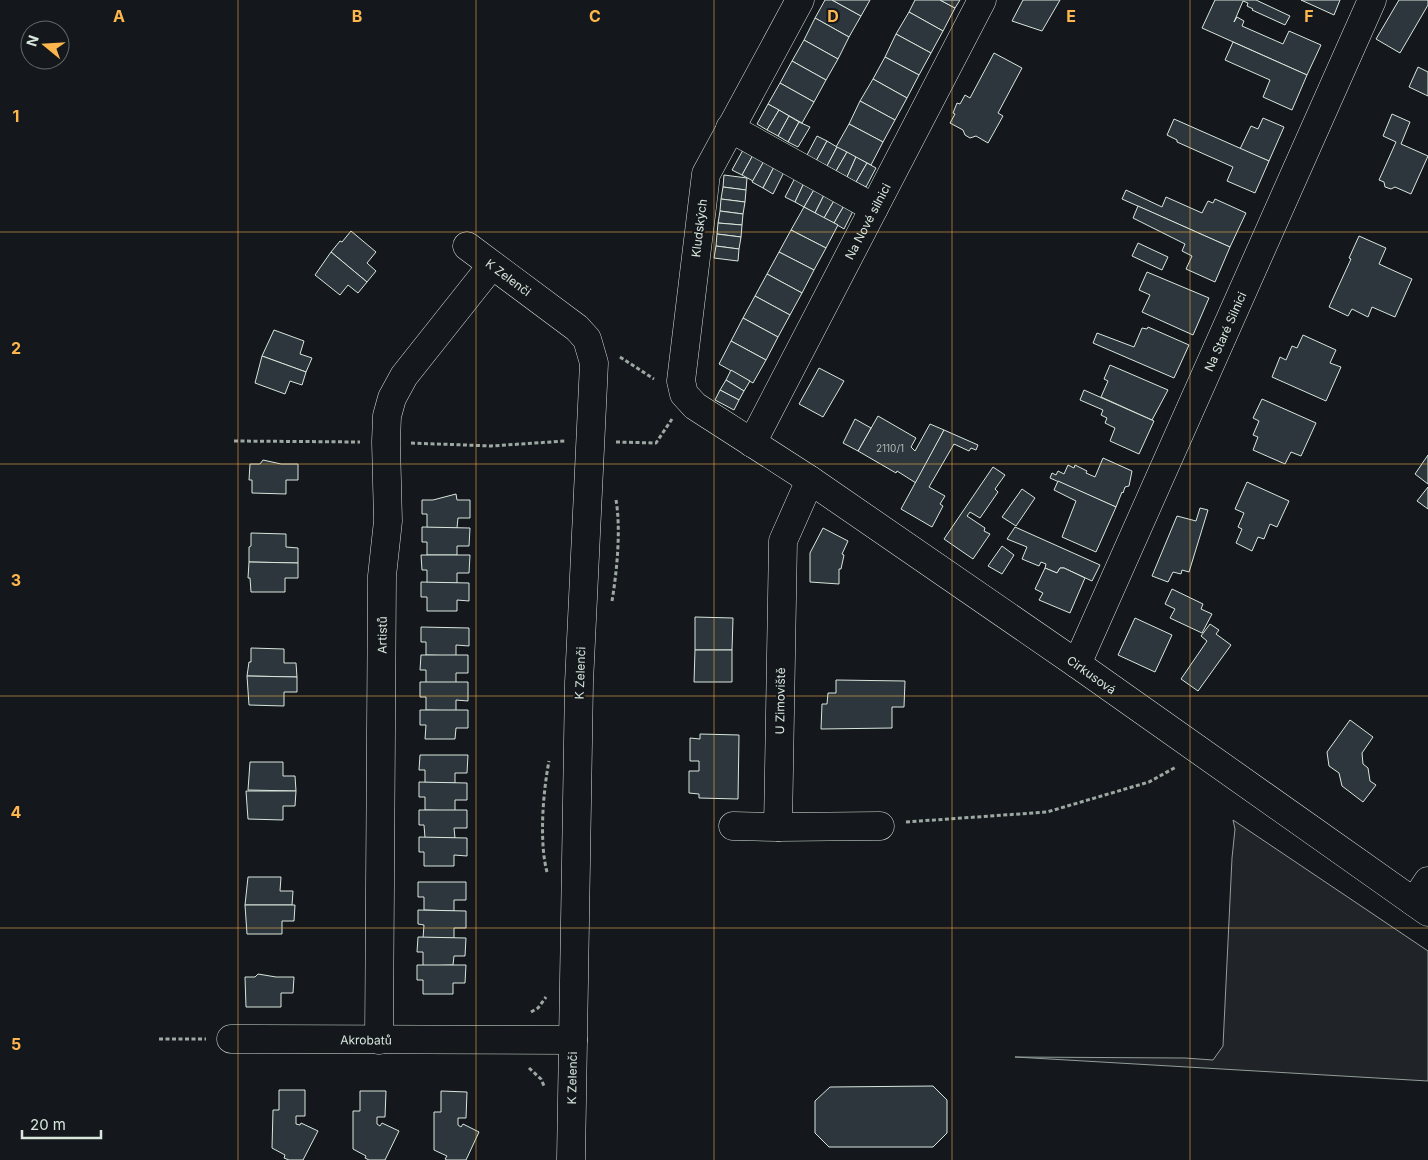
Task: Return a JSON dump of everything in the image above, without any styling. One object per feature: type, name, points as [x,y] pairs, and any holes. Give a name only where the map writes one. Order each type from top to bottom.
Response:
[{"type":"street","name":"Kludských","points":[[681,382],[706,174],[800,0]]},
{"type":"street","name":"Na Nové silnici","points":[[752,443],[982,0]]},
{"type":"street","name":"Na Staré Silnici","points":[[1077,664],[1372,0]]},
{"type":"street","points":[[730,128],[874,208]]},
{"type":"street","name":"K Zelenči","points":[[467,246],[577,328],[587,339],[594,363],[577,441],[579,683],[571,1160]]},
{"type":"street","name":"Artistů","points":[[379,1040],[382,576],[388,521],[387,416],[392,398],[404,376],[492,265]]},
{"type":"street","points":[[681,382],[684,394],[695,406],[752,443]]},
{"type":"street","name":"Cirkusová","points":[[752,443],[810,480],[1203,753],[1423,898]]},
{"type":"street","name":"U Zimoviště","points":[[778,826],[782,541],[810,480]]},
{"type":"street","points":[[733,826],[880,826]]},
{"type":"street","name":"Akrobatů","points":[[231,1039],[573,1040]]},
{"type":"path","points":[[619,366],[620,356],[662,384],[681,382]]},
{"type":"path","points":[[234,441],[386,442],[491,446],[577,441],[656,443],[673,419],[668,412]]},
{"type":"path","points":[[564,432],[577,441]]},
{"type":"path","points":[[563,447],[577,441]]},
{"type":"path","points":[[612,603],[619,514],[616,496]]},
{"type":"path","points":[[880,826],[892,818],[902,823],[1047,812],[1149,782],[1203,753]]},
{"type":"path","points":[[547,873],[543,856],[545,783],[549,760]]},
{"type":"path","points":[[526,1013],[538,1008],[546,998],[547,991]]},
{"type":"path","points":[[159,1039],[231,1039]]},
{"type":"path","points":[[528,1067],[541,1079],[545,1098],[572,1099]]},
{"type":"shaded area","points":[[1233,820],[1428,951],[1428,1081],[1015,1057],[1185,1058],[1213,1060],[1223,1046],[1235,829]]},
{"type":"building","points":[[825,0],[832,0],[861,16],[849,37],[815,18]]},
{"type":"building","points":[[832,0],[870,0],[861,16]]},
{"type":"building","points":[[915,0],[940,0],[955,8],[943,31],[909,12]]},
{"type":"building","points":[[940,0],[960,0],[955,8]]},
{"type":"building","points":[[1023,0],[1060,0],[1042,31],[1012,21]]},
{"type":"building","points":[[1215,0],[1256,0],[1290,16],[1285,25],[1252,10],[1247,6],[1248,3],[1243,1],[1234,22],[1237,17],[1244,21],[1242,26],[1283,44],[1289,31],[1321,45],[1307,75],[1202,28]]},
{"type":"building","points":[[1301,0],[1340,0],[1334,15]]},
{"type":"building","points":[[1399,0],[1428,0],[1428,5],[1400,53],[1376,39]]},
{"type":"building","points":[[909,12],[943,31],[931,53],[896,34]]},
{"type":"building","points":[[815,18],[849,37],[838,59],[804,40]]},
{"type":"building","points":[[896,34],[931,53],[919,75],[885,57]]},
{"type":"building","points":[[804,40],[838,59],[826,80],[792,61]]},
{"type":"building","points":[[1233,42],[1307,75],[1292,110],[1263,97],[1270,80],[1225,60]]},
{"type":"building","points":[[994,53],[1022,68],[998,113],[1003,116],[988,143],[976,136],[970,138],[965,135],[963,130],[950,123],[955,114],[953,113],[957,103],[960,104],[965,95],[970,98]]},
{"type":"building","points":[[885,57],[919,75],[907,98],[873,79]]},
{"type":"building","points":[[792,61],[826,80],[814,102],[780,83]]},
{"type":"building","points":[[1418,67],[1428,72],[1428,96],[1409,87]]},
{"type":"building","points":[[873,79],[907,98],[895,120],[860,101]]},
{"type":"building","points":[[780,83],[814,102],[802,123],[768,104]]},
{"type":"building","points":[[860,101],[895,120],[883,142],[849,124]]},
{"type":"building","points":[[768,104],[779,110],[767,130],[757,124]]},
{"type":"building","points":[[779,110],[789,116],[778,136],[767,130]]},
{"type":"building","points":[[1392,114],[1410,122],[1401,144],[1428,156],[1411,194],[1395,187],[1391,189],[1385,187],[1384,182],[1379,180],[1396,142],[1383,136]]},
{"type":"building","points":[[789,116],[799,122],[788,142],[778,136]]},
{"type":"building","points":[[1263,118],[1284,127],[1269,161],[1240,149],[1251,126],[1258,129]]},
{"type":"building","points":[[1174,119],[1269,161],[1255,193],[1227,181],[1233,167],[1177,142],[1177,140],[1167,135]]},
{"type":"building","points":[[799,122],[810,127],[798,147],[788,142]]},
{"type":"building","points":[[849,124],[883,142],[871,165],[836,147]]},
{"type":"building","points":[[817,136],[827,141],[816,161],[807,155]]},
{"type":"building","points":[[827,141],[837,147],[827,166],[816,161]]},
{"type":"building","points":[[837,147],[847,152],[836,171],[827,166]]},
{"type":"building","points":[[743,150],[753,155],[742,175],[732,170]]},
{"type":"building","points":[[847,152],[856,157],[847,177],[836,171]]},
{"type":"building","points":[[753,155],[764,161],[753,181],[742,175]]},
{"type":"building","points":[[856,157],[867,163],[856,182],[847,177]]},
{"type":"building","points":[[764,161],[774,167],[763,188],[752,182]]},
{"type":"building","points":[[867,163],[876,168],[866,187],[856,182]]},
{"type":"building","points":[[774,167],[784,172],[773,194],[763,188]]},
{"type":"building","points":[[724,175],[747,178],[746,190],[723,187]]},
{"type":"building","points":[[795,178],[804,183],[795,202],[785,197]]},
{"type":"building","points":[[804,183],[815,188],[804,207],[795,202]]},
{"type":"building","points":[[723,187],[746,190],[745,202],[721,199]]},
{"type":"building","points":[[815,188],[825,193],[815,213],[804,207]]},
{"type":"building","points":[[1126,190],[1162,207],[1166,197],[1202,213],[1208,201],[1213,203],[1215,199],[1246,213],[1230,247],[1122,199]]},
{"type":"building","points":[[825,193],[835,199],[824,218],[815,213]]},
{"type":"building","points":[[721,199],[745,202],[743,214],[720,211]]},
{"type":"building","points":[[835,199],[845,204],[834,223],[824,218]]},
{"type":"building","points":[[845,204],[854,209],[844,229],[834,223]]},
{"type":"building","points":[[1138,206],[1230,247],[1215,282],[1186,269],[1192,256],[1182,251],[1185,244],[1133,218]]},
{"type":"building","points":[[804,207],[838,225],[826,248],[791,230]]},
{"type":"building","points":[[720,211],[743,214],[742,225],[718,223]]},
{"type":"building","points":[[718,223],[742,225],[741,237],[717,234]]},
{"type":"building","points":[[791,230],[826,248],[814,270],[779,252]]},
{"type":"building","points":[[351,231],[376,252],[367,263],[376,271],[367,282],[331,252]]},
{"type":"building","points":[[717,234],[741,237],[739,249],[716,246]]},
{"type":"building","points":[[1359,236],[1386,248],[1379,264],[1412,279],[1395,317],[1372,307],[1368,317],[1352,309],[1348,316],[1329,307],[1351,259],[1349,258]]},
{"type":"building","points":[[1138,243],[1168,257],[1162,270],[1132,256]]},
{"type":"building","points":[[716,246],[739,249],[738,261],[714,258]]},
{"type":"building","points":[[331,252],[367,282],[358,293],[348,285],[340,295],[315,275]]},
{"type":"building","points":[[779,252],[814,270],[802,293],[767,274]]},
{"type":"building","points":[[1147,272],[1209,298],[1193,335],[1142,312],[1150,295],[1139,290]]},
{"type":"building","points":[[767,274],[802,293],[790,315],[755,296]]},
{"type":"building","points":[[755,296],[790,315],[778,337],[743,318]]},
{"type":"building","points":[[743,318],[778,337],[766,360],[731,341]]},
{"type":"building","points":[[1148,327],[1189,345],[1174,378],[1093,343],[1097,333],[1134,347],[1142,328],[1147,329]]},
{"type":"building","points":[[274,330],[304,341],[300,354],[312,358],[306,372],[262,356]]},
{"type":"building","points":[[1303,335],[1336,350],[1330,363],[1341,367],[1326,401],[1272,377],[1280,357],[1286,360],[1292,346],[1297,348]]},
{"type":"building","points":[[731,341],[766,360],[753,383],[719,364]]},
{"type":"building","points":[[262,356],[306,372],[302,385],[290,381],[285,394],[255,383]]},
{"type":"building","points":[[1110,365],[1168,390],[1152,420],[1101,397],[1108,381],[1104,379]]},
{"type":"building","points":[[819,368],[844,381],[823,417],[799,404]]},
{"type":"building","points":[[731,370],[750,381],[744,391],[726,380]]},
{"type":"building","points":[[726,380],[744,391],[739,400],[720,390]]},
{"type":"building","points":[[720,390],[739,400],[734,410],[715,400]]},
{"type":"building","points":[[1084,390],[1154,421],[1139,454],[1110,441],[1115,428],[1105,423],[1107,418],[1101,415],[1103,410],[1080,400]]},
{"type":"building","points":[[1262,399],[1316,423],[1301,456],[1291,452],[1285,464],[1253,450],[1258,437],[1253,435],[1259,421],[1253,418]]},
{"type":"building","points":[[878,416],[916,438],[911,447],[915,451],[930,424],[944,430],[916,483],[858,451]]},
{"type":"building","points":[[855,419],[871,428],[858,451],[843,443]]},
{"type":"building","points":[[944,430],[978,445],[976,450],[971,448],[969,451],[954,444],[929,487],[945,496],[940,504],[943,506],[932,527],[901,509]]},
{"type":"building","points":[[1428,455],[1428,484],[1415,474]]},
{"type":"building","points":[[1103,458],[1132,471],[1129,486],[1125,487],[1116,507],[1050,478],[1052,473],[1056,475],[1058,471],[1064,474],[1068,465],[1074,468],[1075,465],[1095,477]]},
{"type":"building","points":[[263,460],[281,464],[298,464],[298,480],[286,480],[286,494],[252,493],[252,480],[249,480],[250,464],[260,464]]},
{"type":"building","points":[[993,467],[1005,475],[995,489],[998,492],[980,518],[970,512],[967,516],[985,528],[984,531],[990,534],[973,559],[944,539]]},
{"type":"building","points":[[1058,481],[1116,507],[1096,552],[1062,537],[1076,501],[1054,490]]},
{"type":"building","points":[[1247,482],[1289,501],[1277,527],[1270,524],[1264,539],[1258,537],[1252,551],[1236,543],[1242,529],[1238,527],[1244,513],[1235,509]]},
{"type":"building","points":[[1428,487],[1428,509],[1417,501]]},
{"type":"building","points":[[1022,489],[1035,498],[1016,526],[1002,517]]},
{"type":"building","points":[[456,494],[457,500],[470,500],[470,518],[458,518],[457,528],[427,528],[427,514],[422,514],[422,500],[433,500]]},
{"type":"building","points":[[1200,508],[1208,510],[1189,572],[1182,570],[1181,574],[1173,572],[1168,582],[1152,576],[1177,516],[1196,521]]},
{"type":"building","points":[[422,527],[470,528],[469,546],[457,546],[457,555],[427,555],[427,542],[422,542]]},
{"type":"building","points":[[1015,527],[1100,565],[1092,581],[1064,568],[1060,568],[1057,573],[1045,568],[1046,564],[1041,562],[1039,566],[1022,559],[1027,547],[1007,539]]},
{"type":"building","points":[[823,528],[848,541],[842,554],[844,555],[841,569],[839,569],[839,584],[810,582],[810,553]]},
{"type":"building","points":[[251,533],[286,534],[286,547],[298,548],[298,563],[249,562]]},
{"type":"building","points":[[1002,546],[1014,555],[1002,574],[988,566]]},
{"type":"building","points":[[421,555],[470,555],[469,573],[457,573],[457,583],[427,583],[427,570],[422,570]]},
{"type":"building","points":[[249,562],[298,563],[298,578],[285,578],[285,592],[251,592],[250,578],[248,578]]},
{"type":"building","points":[[1045,568],[1057,573],[1060,568],[1064,568],[1085,578],[1070,613],[1039,600],[1043,593],[1035,589]]},
{"type":"building","points":[[421,582],[469,583],[469,601],[457,600],[457,611],[427,611],[427,597],[421,597]]},
{"type":"building","points":[[1172,589],[1203,604],[1201,609],[1212,614],[1202,633],[1170,618],[1175,609],[1165,604]]},
{"type":"building","points":[[695,617],[733,618],[732,650],[695,650]]},
{"type":"building","points":[[1135,618],[1172,635],[1155,672],[1118,655]]},
{"type":"building","points":[[1210,624],[1219,630],[1216,634],[1231,645],[1198,691],[1181,679],[1207,641],[1201,636]]},
{"type":"building","points":[[421,627],[469,628],[469,646],[456,645],[456,656],[426,655],[426,642],[421,642]]},
{"type":"building","points":[[251,648],[284,649],[284,663],[296,663],[297,677],[247,676],[249,662],[251,662]]},
{"type":"building","points":[[695,650],[732,650],[732,682],[694,682]]},
{"type":"building","points":[[421,655],[468,655],[468,673],[456,673],[456,683],[426,683],[426,670],[420,670]]},
{"type":"building","points":[[247,676],[297,677],[297,692],[284,692],[284,706],[249,705]]},
{"type":"building","points":[[836,680],[905,681],[904,707],[892,707],[892,728],[821,729],[822,704],[827,704],[828,693],[836,693]]},
{"type":"building","points":[[420,682],[468,682],[468,701],[456,700],[456,711],[426,710],[426,697],[420,697]]},
{"type":"building","points":[[420,710],[468,710],[468,728],[456,728],[455,739],[425,739],[426,725],[420,725]]},
{"type":"building","points":[[1350,720],[1373,737],[1362,753],[1363,764],[1368,768],[1370,781],[1376,785],[1363,802],[1342,786],[1339,773],[1329,766],[1327,752]]},
{"type":"building","points":[[700,734],[739,735],[738,799],[699,798],[699,794],[689,793],[689,771],[699,771],[699,761],[690,761],[690,738],[700,739]]},
{"type":"building","points":[[420,755],[468,755],[467,773],[455,773],[455,783],[425,783],[425,770],[419,770]]},
{"type":"building","points":[[250,762],[283,762],[283,776],[295,776],[296,791],[248,790]]},
{"type":"building","points":[[419,782],[467,783],[467,800],[455,800],[455,811],[425,810],[425,797],[419,797]]},
{"type":"building","points":[[246,791],[296,791],[295,806],[283,806],[283,820],[248,819]]},
{"type":"building","points":[[419,810],[467,810],[467,828],[454,828],[455,838],[425,838],[424,825],[419,825]]},
{"type":"building","points":[[419,837],[467,838],[467,856],[454,855],[454,866],[424,866],[424,852],[419,852]]},
{"type":"building","points":[[248,877],[281,877],[280,891],[293,891],[292,905],[245,905]]},
{"type":"building","points":[[418,882],[466,882],[466,900],[454,900],[454,911],[424,910],[424,897],[418,897]]},
{"type":"building","points":[[245,905],[295,905],[294,921],[282,921],[282,934],[247,934]]},
{"type":"building","points":[[418,910],[466,911],[466,928],[454,928],[454,938],[423,938],[424,925],[418,924]]},
{"type":"building","points":[[418,937],[466,938],[465,956],[454,956],[453,965],[423,966],[423,952],[417,952]]},
{"type":"building","points":[[417,965],[466,965],[465,983],[453,983],[453,994],[423,994],[423,980],[417,980]]},
{"type":"building","points":[[258,974],[294,977],[293,993],[281,993],[281,1007],[246,1007],[245,977],[255,977]]},
{"type":"building","points":[[933,1086],[947,1100],[947,1133],[933,1147],[829,1147],[815,1133],[815,1101],[830,1087]]},
{"type":"building","points":[[279,1090],[305,1090],[305,1116],[296,1116],[296,1124],[300,1125],[301,1123],[318,1131],[303,1160],[289,1160],[284,1158],[285,1155],[272,1148],[273,1110],[279,1110]]},
{"type":"building","points":[[360,1091],[386,1091],[385,1117],[377,1117],[377,1124],[380,1126],[382,1123],[399,1131],[385,1160],[369,1160],[365,1158],[366,1156],[353,1149],[353,1111],[360,1111]]},
{"type":"building","points":[[441,1091],[467,1092],[466,1118],[458,1118],[458,1125],[461,1127],[463,1124],[479,1132],[466,1160],[447,1160],[445,1159],[447,1156],[434,1150],[434,1112],[441,1112]]}]
